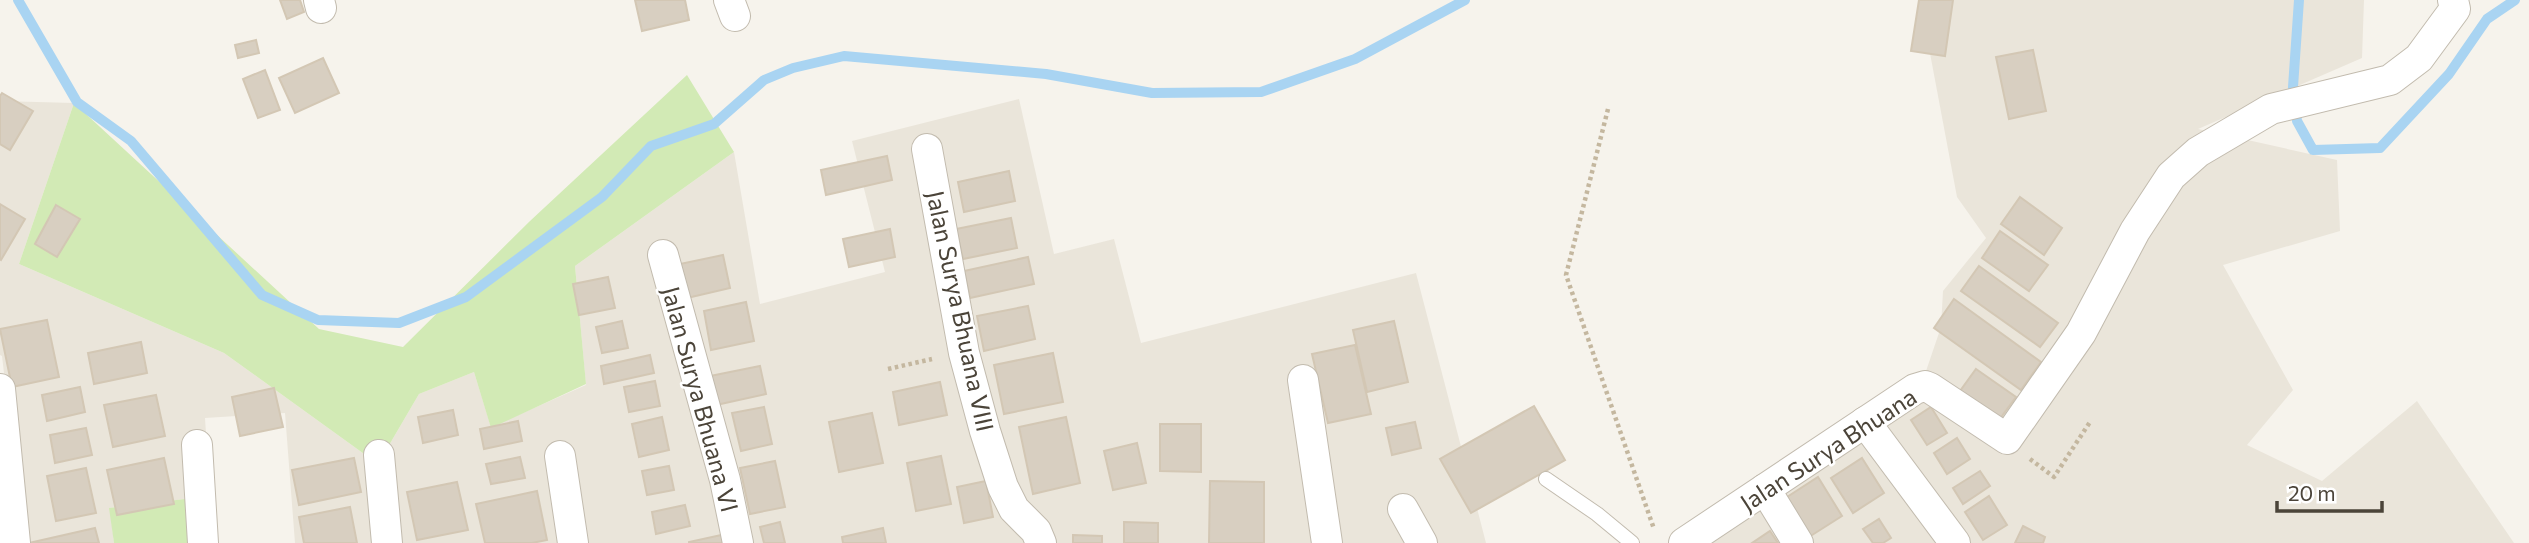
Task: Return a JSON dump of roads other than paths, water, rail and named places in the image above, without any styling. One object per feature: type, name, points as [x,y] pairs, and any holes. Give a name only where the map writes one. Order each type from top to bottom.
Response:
[{"type":"street","name":"Jalan Surya Bhuana","points":[[1684,543],[1915,389],[1925,386],[2007,439],[2081,333],[2135,230],[2171,176],[2198,152],[2271,109],[2390,80],[2419,58],[2455,9],[2453,0]]},
{"type":"street","name":"Jalan Surya Bhuana VIII","points":[[927,149],[964,353],[985,431],[1003,487],[1014,509],[1036,531],[1041,543]]},
{"type":"street","name":"Jalan Surya Bhuana VI","points":[[663,255],[726,480],[738,543]]},
{"type":"street","points":[[1303,380],[1327,543]]},
{"type":"street","points":[[0,389],[15,543]]},
{"type":"street","points":[[1865,422],[1955,543]]},
{"type":"street","points":[[197,445],[203,543]]},
{"type":"street","points":[[379,455],[387,543]]},
{"type":"street","points":[[560,456],[573,543]]},
{"type":"street","points":[[1765,489],[1798,543]]},
{"type":"street","points":[[1403,509],[1422,543]]},
{"type":"lane","points":[[1546,479],[1597,514],[1632,543]]},
{"type":"waterway","points":[[18,0],[77,102],[131,141],[262,295],[318,320],[399,323],[466,297],[602,197],[651,146],[714,124],[764,80],[793,68],[844,56],[1046,74],[1152,93],[1261,92],[1355,59],[1465,0]]},
{"type":"waterway","points":[[2299,0],[2293,87],[2297,121],[2313,150],[2380,148],[2449,74],[2487,19],[2515,0]]}]
